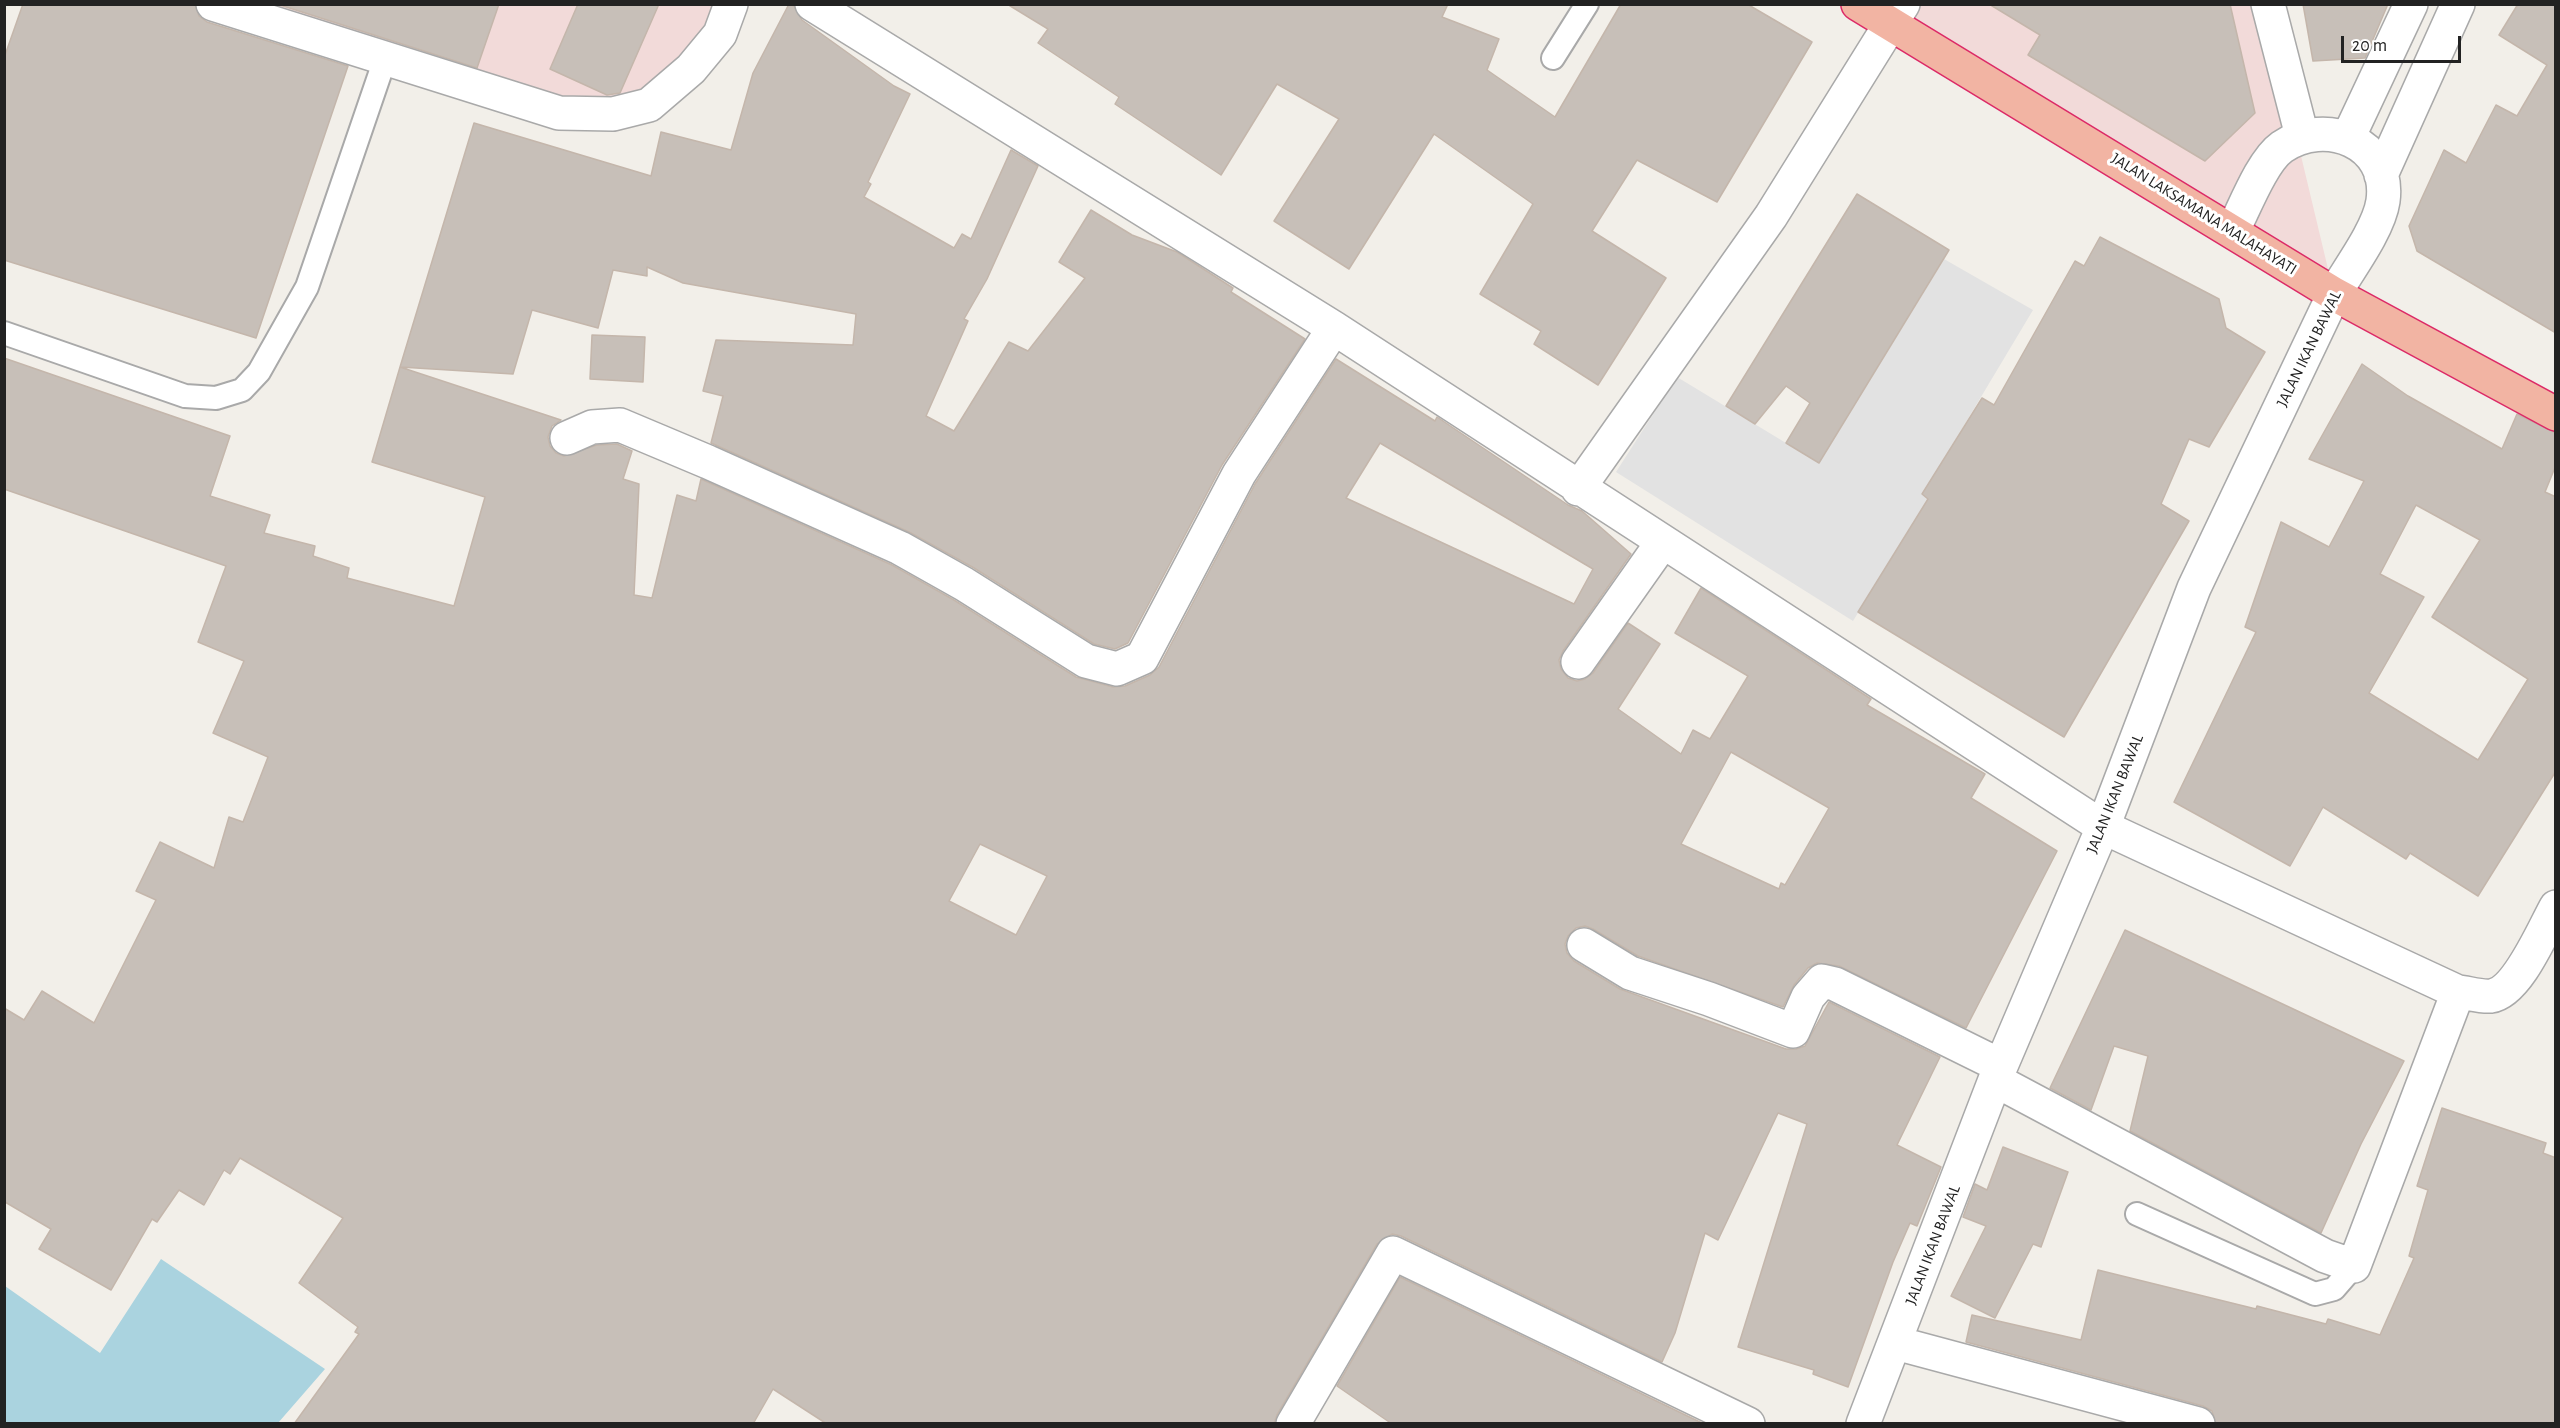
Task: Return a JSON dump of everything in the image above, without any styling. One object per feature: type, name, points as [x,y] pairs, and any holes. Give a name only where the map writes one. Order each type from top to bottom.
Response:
[{"type":"highway","name":"JALAN LAKSAMANA MALAHAYATI","points":[[1858,4],[1898,14],[2334,294],[2556,414]]},
{"type":"street","points":[[213,4],[559,113],[613,114],[649,105],[691,69],[720,34],[731,4]]},
{"type":"street","points":[[812,4],[1334,328],[1578,489],[2103,827],[2266,905],[2458,992],[2492,996],[2505,989],[2517,978],[2556,907]]},
{"type":"street","points":[[2268,4],[2302,136]]},
{"type":"street","points":[[2233,230],[2264,171],[2279,149],[2302,136],[2326,132],[2348,138],[2411,4]]},
{"type":"street","name":"JALAN IKAN BAWAL","points":[[2380,175],[2458,4]]},
{"type":"street","points":[[1578,489],[1771,216],[1898,14]]},
{"type":"street","name":"JALAN IKAN BAWAL","points":[[1863,1424],[1998,1073],[2103,827],[2194,588],[2334,294],[2374,226],[2383,201],[2380,175],[2362,146],[2348,138]]},
{"type":"street","points":[[567,438],[592,427],[620,425],[900,548],[964,584],[1086,661],[1117,669],[1142,658],[1239,474],[1334,328]]},
{"type":"street","points":[[1578,662],[1662,543]]},
{"type":"street","points":[[1584,945],[1630,973],[1709,999],[1793,1031],[1808,998],[1822,981],[1834,984],[2325,1256],[2354,1266],[2458,992]]},
{"type":"street","points":[[1293,1424],[1393,1253],[1748,1424]]},
{"type":"street","points":[[1896,1343],[2198,1424]]},
{"type":"lane","points":[[1553,58],[1587,4]]},
{"type":"lane","points":[[4,333],[184,396],[216,398],[242,390],[259,372],[307,287],[385,59]]},
{"type":"lane","points":[[2137,1214],[2315,1294],[2334,1289],[2354,1266]]},
{"type":"shaded area","points":[[213,5],[731,5],[726,18],[613,114]]},
{"type":"shaded area","points":[[1858,5],[2265,5],[2334,294]]},
{"type":"shaded area","points":[[1944,259],[2033,310],[1923,494],[1928,499],[1853,621],[1616,472],[1677,377],[1819,463]]},
{"type":"water","points":[[161,1259],[325,1369],[278,1423],[5,1423],[5,1286],[100,1353]]},
{"type":"building","points":[[23,4],[195,4],[199,16],[207,22],[348,66],[256,338],[4,260],[4,58]]},
{"type":"building","points":[[277,4],[499,4],[477,68]]},
{"type":"building","points":[[578,4],[659,4],[620,93],[607,95],[550,69]]},
{"type":"building","points":[[789,4],[794,6],[802,20],[894,86],[910,94],[868,182],[871,184],[864,197],[954,248],[962,234],[971,239],[1011,150],[1038,166],[987,279],[964,319],[968,321],[926,416],[954,431],[1009,342],[1028,351],[1085,278],[1059,262],[1091,210],[1132,235],[1177,252],[1233,288],[1231,292],[1305,339],[1222,465],[1128,643],[1115,649],[1094,644],[974,568],[909,532],[711,443],[723,396],[703,391],[716,340],[853,345],[856,314],[683,283],[647,267],[647,276],[613,270],[598,328],[532,310],[513,374],[400,367],[474,123],[651,176],[661,132],[731,150],[753,73]]},
{"type":"building","points":[[1007,4],[1448,4],[1442,17],[1499,39],[1487,70],[1555,117],[1621,4],[1747,4],[1812,42],[1717,202],[1637,160],[1592,231],[1666,278],[1598,385],[1534,344],[1541,331],[1480,294],[1533,204],[1434,134],[1349,269],[1274,221],[1339,119],[1277,84],[1221,175],[1115,104],[1119,97],[1038,43],[1048,29]]},
{"type":"building","points":[[1989,4],[2230,4],[2255,113],[2205,161],[2028,55],[2040,35]]},
{"type":"building","points":[[2303,4],[2388,4],[2365,58],[2313,61]]},
{"type":"building","points":[[2518,4],[2556,4],[2556,333],[2417,251],[2409,226],[2444,150],[2466,163],[2496,105],[2517,116],[2547,65],[2499,35]]},
{"type":"building","points":[[1857,194],[1949,250],[1819,463],[1786,443],[1810,403],[1786,386],[1755,424],[1726,406]]},
{"type":"building","points":[[2100,237],[2219,299],[2226,328],[2265,352],[2209,447],[2189,439],[2161,504],[2189,521],[2064,737],[1858,612],[1928,499],[1922,494],[1982,398],[1994,405],[2075,261],[2084,266]]},
{"type":"building","points":[[592,335],[645,337],[643,382],[590,379]]},
{"type":"building","points":[[4,358],[230,436],[210,496],[270,515],[264,533],[315,546],[313,556],[349,568],[347,578],[454,606],[485,497],[372,462],[400,367],[561,420],[552,426],[548,437],[550,446],[556,453],[564,456],[597,445],[617,444],[632,451],[623,479],[639,484],[634,595],[652,598],[677,495],[696,501],[701,479],[892,565],[954,600],[1076,677],[1113,687],[1125,686],[1150,675],[1159,667],[1255,484],[1336,359],[1435,421],[1437,417],[1568,505],[1582,511],[1631,554],[1563,651],[1559,660],[1561,669],[1568,678],[1577,681],[1593,673],[1628,623],[1660,644],[1618,709],[1681,754],[1693,730],[1710,739],[1748,676],[1675,633],[1701,588],[1871,699],[1867,705],[1985,774],[1971,798],[2057,851],[1966,1028],[1839,966],[1817,963],[1808,968],[1794,985],[1783,1007],[1638,956],[1585,926],[1576,928],[1568,936],[1565,944],[1567,953],[1574,961],[1620,989],[1786,1049],[1805,1046],[1829,1002],[1940,1057],[1897,1145],[1941,1167],[1917,1226],[1910,1223],[1893,1262],[1848,1387],[1813,1374],[1814,1370],[1738,1347],[1807,1124],[1778,1113],[1718,1240],[1705,1233],[1675,1333],[1662,1362],[1401,1236],[1392,1234],[1377,1244],[1277,1415],[1274,1424],[827,1424],[773,1389],[753,1424],[294,1424],[359,1334],[355,1332],[358,1327],[299,1283],[343,1218],[240,1158],[230,1174],[224,1170],[204,1205],[179,1190],[157,1222],[152,1219],[111,1290],[39,1249],[51,1229],[5,1202],[4,1008],[24,1020],[42,991],[94,1023],[156,900],[136,891],[160,842],[214,868],[229,817],[243,822],[268,757],[213,733],[244,661],[198,642],[226,566],[4,489]],"holes":[[[1380,443],[1593,569],[1574,604],[1346,498]],[[1731,752],[1829,808],[1785,885],[1781,883],[1779,889],[1681,844]],[[980,844],[1047,876],[1016,935],[949,901]]]},
{"type":"building","points":[[2362,364],[2408,396],[2502,449],[2517,414],[2556,433],[2556,465],[2545,492],[2556,497],[2556,771],[2478,896],[2410,853],[2406,859],[2323,807],[2290,866],[2174,802],[2256,632],[2245,627],[2281,522],[2329,547],[2364,481],[2309,459]],"holes":[[[2416,505],[2480,540],[2432,617],[2528,679],[2478,760],[2369,693],[2424,597],[2380,574]]]},
{"type":"building","points":[[2125,930],[2404,1061],[2361,1144],[2321,1233],[2130,1131],[2148,1056],[2114,1046],[2091,1110],[2050,1088]]},
{"type":"building","points":[[2442,1108],[2546,1143],[2543,1153],[2556,1158],[2556,1424],[2216,1424],[2212,1411],[2203,1406],[1966,1342],[1972,1315],[2081,1340],[2098,1270],[2326,1324],[2328,1319],[2380,1335],[2414,1258],[2409,1256],[2428,1190],[2417,1186]]},
{"type":"building","points":[[2003,1147],[2068,1172],[2041,1247],[2033,1244],[1995,1318],[1951,1296],[1986,1226],[1963,1217],[1975,1184],[1987,1190]]},
{"type":"building","points":[[1400,1277],[1704,1424],[1392,1424],[1337,1386]]}]
